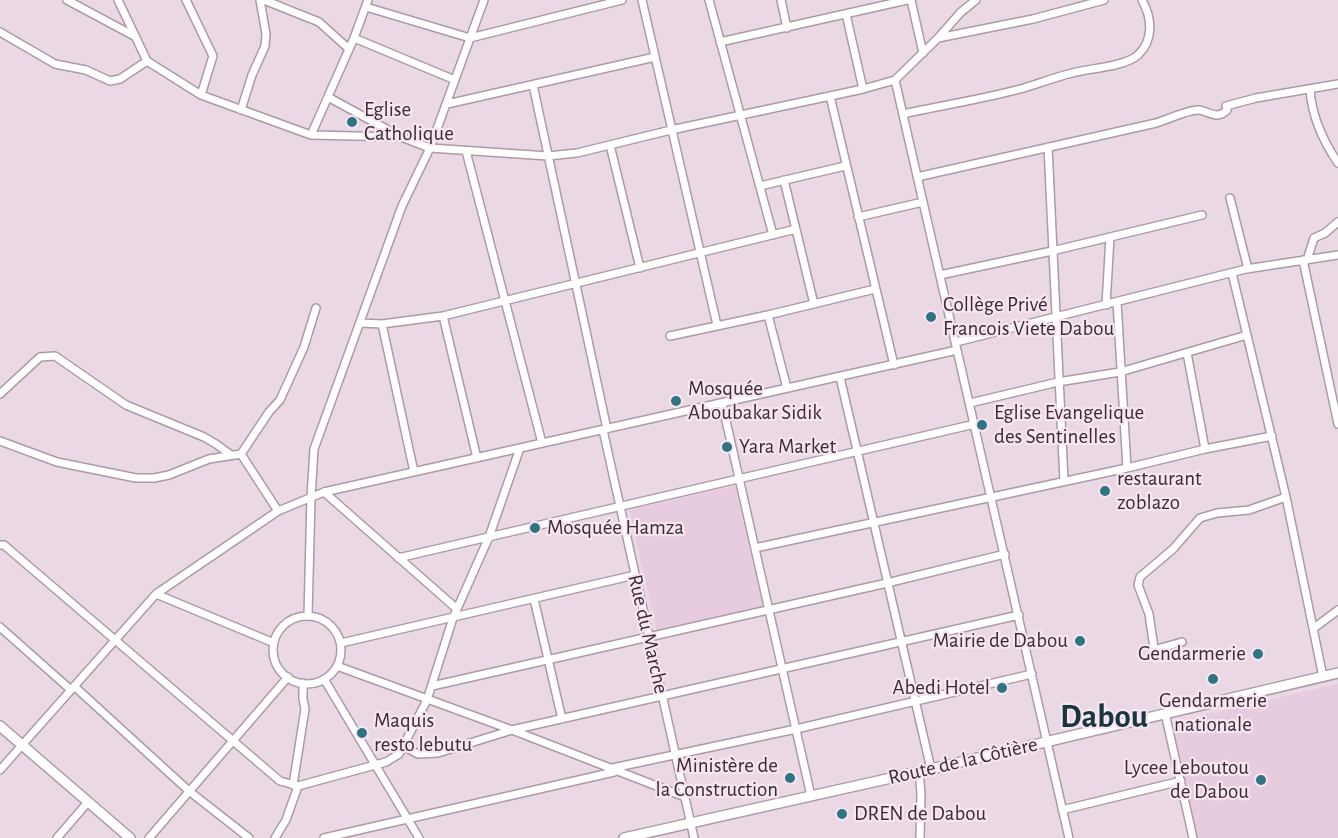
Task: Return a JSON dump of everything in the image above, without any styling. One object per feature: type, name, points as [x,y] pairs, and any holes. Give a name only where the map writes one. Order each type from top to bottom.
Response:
[{"type":"main road","name":"Route de la Côtière","points":[[624,838],[919,772],[1338,673]]},
{"type":"main road","points":[[0,726],[130,838]]},
{"type":"street","points":[[67,0],[136,37]]},
{"type":"street","points":[[118,0],[147,61],[201,95],[312,135],[401,137]]},
{"type":"street","points":[[186,0],[212,51],[212,61],[201,95]]},
{"type":"street","points":[[241,110],[252,75],[265,46],[262,0],[319,22],[349,49]]},
{"type":"street","points":[[308,616],[314,449],[402,206],[430,148],[484,0]]},
{"type":"street","points":[[312,135],[367,4],[470,38],[622,0]]},
{"type":"street","points":[[642,0],[717,325]]},
{"type":"street","points":[[709,0],[773,235]]},
{"type":"street","points":[[781,0],[787,28]]},
{"type":"street","points":[[720,42],[909,0],[923,53]]},
{"type":"street","points":[[328,97],[401,137],[430,148],[548,156],[577,153],[895,80],[976,0]]},
{"type":"street","points":[[938,38],[1033,19],[1104,0]]},
{"type":"street","points":[[903,114],[1022,88],[1073,72],[1127,61],[1137,56],[1149,36],[1150,27],[1142,0]]},
{"type":"street","points":[[846,14],[863,89]]},
{"type":"street","points":[[0,32],[55,64],[86,70],[110,81],[120,79],[147,61]]},
{"type":"street","points":[[354,38],[455,80]]},
{"type":"street","points":[[447,104],[655,57]]},
{"type":"street","points":[[895,80],[1069,838]]},
{"type":"street","points":[[917,177],[1164,121],[1191,110],[1200,110],[1217,116],[1227,110],[1226,106],[1256,98],[1338,84]]},
{"type":"street","name":"Rue du Marche","points":[[533,85],[620,507],[694,838]]},
{"type":"street","points":[[1310,90],[1311,103],[1323,139],[1338,163]]},
{"type":"street","points":[[830,96],[894,364]]},
{"type":"street","points":[[610,145],[640,268]]},
{"type":"street","points":[[1048,147],[1064,482]]},
{"type":"street","points":[[466,151],[542,443]]},
{"type":"street","points":[[760,186],[845,166]]},
{"type":"street","points":[[784,180],[814,304]]},
{"type":"street","points":[[1230,198],[1248,269]]},
{"type":"street","points":[[858,217],[923,202]]},
{"type":"street","points":[[940,275],[1202,215]]},
{"type":"street","points":[[1338,222],[1325,233],[1314,238],[1305,260],[1338,420]]},
{"type":"street","points":[[361,323],[382,324],[443,316],[796,229]]},
{"type":"street","points":[[1106,305],[1110,237]]},
{"type":"street","points":[[0,770],[156,594],[176,578],[278,511],[311,497],[324,492],[894,364],[1055,318],[1248,269],[1338,255]]},
{"type":"street","points":[[1232,273],[1286,497],[1323,677]]},
{"type":"street","points":[[670,336],[875,289]]},
{"type":"street","points":[[1117,302],[1127,468]]},
{"type":"street","points":[[241,454],[280,400],[304,347],[316,308]]},
{"type":"street","points":[[768,315],[787,388]]},
{"type":"street","points":[[443,316],[477,458]]},
{"type":"street","points":[[382,324],[414,472]]},
{"type":"street","points":[[969,403],[1058,382],[1120,372],[1247,335]]},
{"type":"street","points":[[1187,353],[1205,449]]},
{"type":"street","points":[[0,394],[40,357],[55,356],[126,405],[204,437],[231,455]]},
{"type":"street","points":[[840,377],[931,769]]},
{"type":"street","points":[[723,403],[811,796]]},
{"type":"street","points":[[398,558],[975,424]]},
{"type":"street","points":[[755,548],[1272,436]]},
{"type":"street","points":[[0,441],[57,462],[136,477],[154,478],[169,476],[209,459],[241,454]]},
{"type":"street","points":[[0,544],[116,639],[280,781],[295,786],[393,759],[399,754],[427,700],[453,618],[489,537],[520,448]]},
{"type":"street","points":[[241,454],[278,511]]},
{"type":"street","points":[[324,492],[457,609]]},
{"type":"street","points":[[1182,642],[1154,648],[1149,614],[1138,585],[1140,577],[1173,549],[1200,518],[1217,513],[1249,510],[1286,497]]},
{"type":"street","points":[[432,687],[1005,554]]},
{"type":"street","points":[[341,643],[635,575]]},
{"type":"street","points":[[156,594],[274,643]]},
{"type":"street","points":[[534,599],[562,719]]},
{"type":"street","points":[[1314,628],[1338,610]]},
{"type":"street","points":[[403,746],[418,754],[427,754],[512,730],[1019,615]]},
{"type":"street","points":[[308,616],[319,618],[329,624],[337,632],[341,643],[341,655],[337,666],[324,679],[314,683],[303,683],[288,677],[276,662],[274,643],[278,632],[286,623],[308,616]]},
{"type":"street","points":[[0,627],[189,791],[249,838]]},
{"type":"street","points":[[337,666],[685,797]]},
{"type":"street","points":[[324,838],[675,754],[796,729],[1032,674]]},
{"type":"street","points":[[149,838],[288,677]]},
{"type":"street","points":[[324,679],[419,838]]},
{"type":"street","points":[[275,838],[286,820],[295,786],[305,708],[303,683]]},
{"type":"street","points":[[1165,713],[1193,838]]},
{"type":"street","points":[[919,772],[920,838]]},
{"type":"street","points":[[1062,810],[1181,781]]},
{"type":"street","points":[[57,838],[88,802]]},
{"type":"shaded area","points":[[735,486],[763,606],[657,631],[629,510]]},
{"type":"shaded area","name":"Lycee Leboutou de Dabou","points":[[1338,684],[1338,838],[1197,838],[1170,723]]},
{"type":"place","name":"Eglise Catholique","points":[[352,122]]},
{"type":"place","name":"Collège Privé Francois Viete Dabou","points":[[931,317]]},
{"type":"place","name":"Mosquée Aboubakar Sidik","points":[[676,401]]},
{"type":"place","name":"Eglise Evangelique des Sentinelles","points":[[982,425]]},
{"type":"place","name":"Yara Market","points":[[727,447]]},
{"type":"place","name":"restaurant zoblazo","points":[[1105,491]]},
{"type":"place","name":"Mosquée Hamza","points":[[535,528]]},
{"type":"place","name":"Mairie de Dabou","points":[[1080,641]]},
{"type":"place","name":"Gendarmerie","points":[[1258,654]]},
{"type":"place","name":"Gendarmerie nationale","points":[[1213,679]]},
{"type":"place","name":"Abedi Hotel","points":[[1002,688]]},
{"type":"place","name":"Maquis resto lebutu","points":[[362,733]]},
{"type":"place","name":"Ministère de la Construction","points":[[790,778]]},
{"type":"place","name":"Lycee Leboutou de Dabou","points":[[1261,780]]},
{"type":"place","name":"DREN de Dabou","points":[[842,814]]},
{"type":"district","name":"Dabou","points":[[1104,717]]}]
